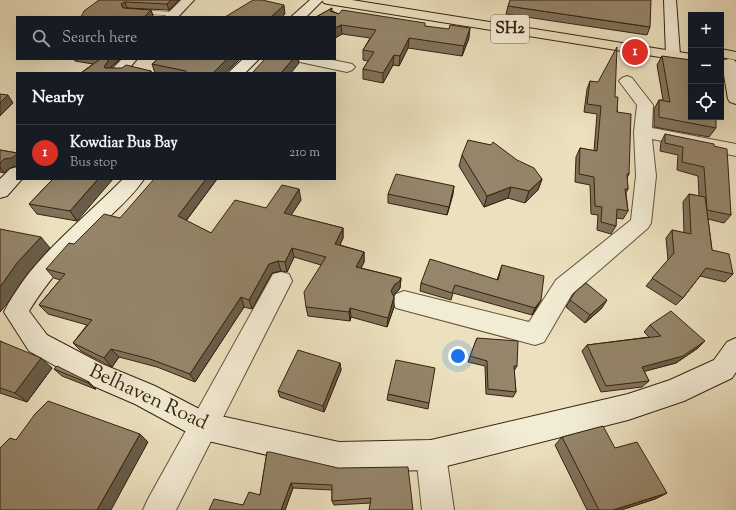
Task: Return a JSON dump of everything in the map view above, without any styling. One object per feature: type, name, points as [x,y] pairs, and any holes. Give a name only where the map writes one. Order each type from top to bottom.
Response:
[{"type":"main road","name":"SH2","points":[[328,0],[673,50],[688,57]]},
{"type":"main road","points":[[376,0],[673,50],[688,48]]},
{"type":"street","points":[[173,16],[188,0]]},
{"type":"street","points":[[299,16],[317,0]]},
{"type":"street","points":[[670,0],[673,50]]},
{"type":"street","points":[[117,72],[129,60]]},
{"type":"street","points":[[237,72],[251,60]]},
{"type":"street","points":[[310,60],[347,67]]},
{"type":"street","points":[[729,60],[736,100]]},
{"type":"street","points":[[404,301],[535,334],[564,287],[640,223],[646,176],[643,132],[645,105],[627,81]]},
{"type":"street","points":[[643,132],[736,150]]},
{"type":"street","points":[[0,191],[16,174]]},
{"type":"street","name":"Belhaven Road","points":[[133,180],[72,240],[26,295],[16,312],[38,343],[93,373],[145,395],[204,426],[339,457],[431,455],[547,428],[628,407],[674,392],[723,369],[736,350]]},
{"type":"street","points":[[159,510],[281,281]]},
{"type":"street","points":[[431,455],[438,510]]},
{"type":"lane","points":[[127,11],[173,16]]},
{"type":"building","points":[[99,0],[171,0],[167,4],[125,2],[121,4],[123,8],[151,10],[145,16],[82,16],[84,11]]},
{"type":"building","points":[[253,0],[262,0],[284,5],[272,16],[227,16]]},
{"type":"building","points":[[510,0],[651,0],[650,27],[508,6]]},
{"type":"building","points":[[332,8],[330,11],[339,14],[342,10],[425,23],[425,26],[449,29],[450,25],[470,28],[464,46],[409,38],[400,56],[394,55],[383,73],[363,69],[374,52],[363,50],[376,30],[341,25],[336,28],[336,16],[318,16]]},
{"type":"building","points":[[617,47],[615,97],[618,97],[617,112],[631,114],[629,174],[627,174],[628,189],[625,189],[628,211],[617,209],[616,226],[601,222],[602,207],[595,206],[594,177],[579,174],[580,148],[597,151],[601,106],[587,104],[590,81],[598,82]]},
{"type":"building","points":[[662,56],[688,60],[688,120],[716,120],[716,128],[659,117],[659,100],[670,102]]},
{"type":"building","points":[[99,60],[109,60],[104,67],[105,68],[122,68],[126,65],[151,71],[150,72],[82,72]]},
{"type":"building","points":[[157,60],[226,60],[214,72],[186,72],[152,64]]},
{"type":"building","points":[[264,60],[292,60],[282,72],[253,72]]},
{"type":"building","points":[[0,94],[8,95],[0,103]]},
{"type":"building","points":[[665,134],[714,144],[714,146],[727,149],[731,215],[707,210],[704,167],[682,162],[683,147],[665,143]]},
{"type":"building","points":[[468,140],[491,145],[493,142],[517,160],[534,168],[542,179],[529,191],[511,187],[487,196],[462,155]]},
{"type":"building","points":[[0,150],[16,153],[16,155],[12,158],[4,159],[0,163]]},
{"type":"building","points":[[396,174],[454,186],[449,207],[388,194]]},
{"type":"building","points":[[52,180],[97,180],[70,211],[29,204]]},
{"type":"building","points":[[153,180],[205,180],[178,216],[211,233],[235,200],[266,208],[282,185],[299,189],[284,213],[343,228],[335,244],[364,252],[356,267],[401,278],[391,291],[394,297],[388,318],[350,308],[349,312],[306,307],[304,292],[326,257],[292,248],[285,262],[278,261],[269,264],[249,300],[241,297],[190,374],[150,359],[111,349],[104,358],[73,343],[92,320],[39,305],[65,274],[46,269],[69,243],[74,244],[104,214],[120,218]]},
{"type":"building","points":[[689,194],[705,197],[712,250],[729,254],[733,274],[706,268],[683,298],[652,278],[674,253],[672,230],[691,234]]},
{"type":"building","points":[[0,229],[41,237],[17,263],[0,287]]},
{"type":"building","points":[[430,259],[498,280],[502,265],[544,276],[541,300],[535,308],[455,285],[452,293],[421,283]]},
{"type":"building","points":[[586,283],[607,300],[590,315],[570,300],[575,292]]},
{"type":"building","points":[[671,311],[705,341],[683,356],[642,367],[649,381],[606,386],[587,345],[661,336],[650,325]]},
{"type":"building","points":[[477,338],[518,341],[517,366],[514,366],[516,392],[488,389],[487,361],[470,356]]},
{"type":"building","points":[[0,341],[41,358],[15,393],[0,388]]},
{"type":"building","points":[[298,350],[340,363],[323,406],[278,391]]},
{"type":"building","points":[[396,360],[435,368],[429,403],[388,394]]},
{"type":"building","points":[[57,366],[89,382],[88,383],[54,369]]},
{"type":"building","points":[[48,401],[140,434],[97,510],[0,510],[0,448],[10,438],[16,440],[35,414]]},
{"type":"building","points":[[603,426],[615,448],[637,442],[667,493],[613,510],[599,510],[562,437]]},
{"type":"building","points":[[267,452],[338,468],[408,467],[413,510],[369,510],[371,498],[332,501],[332,485],[291,483],[281,510],[209,510],[214,499],[243,505],[249,492],[260,495]]},
{"type":"place","name":"Kowdiar Bus Bay","points":[[635,52]]}]
